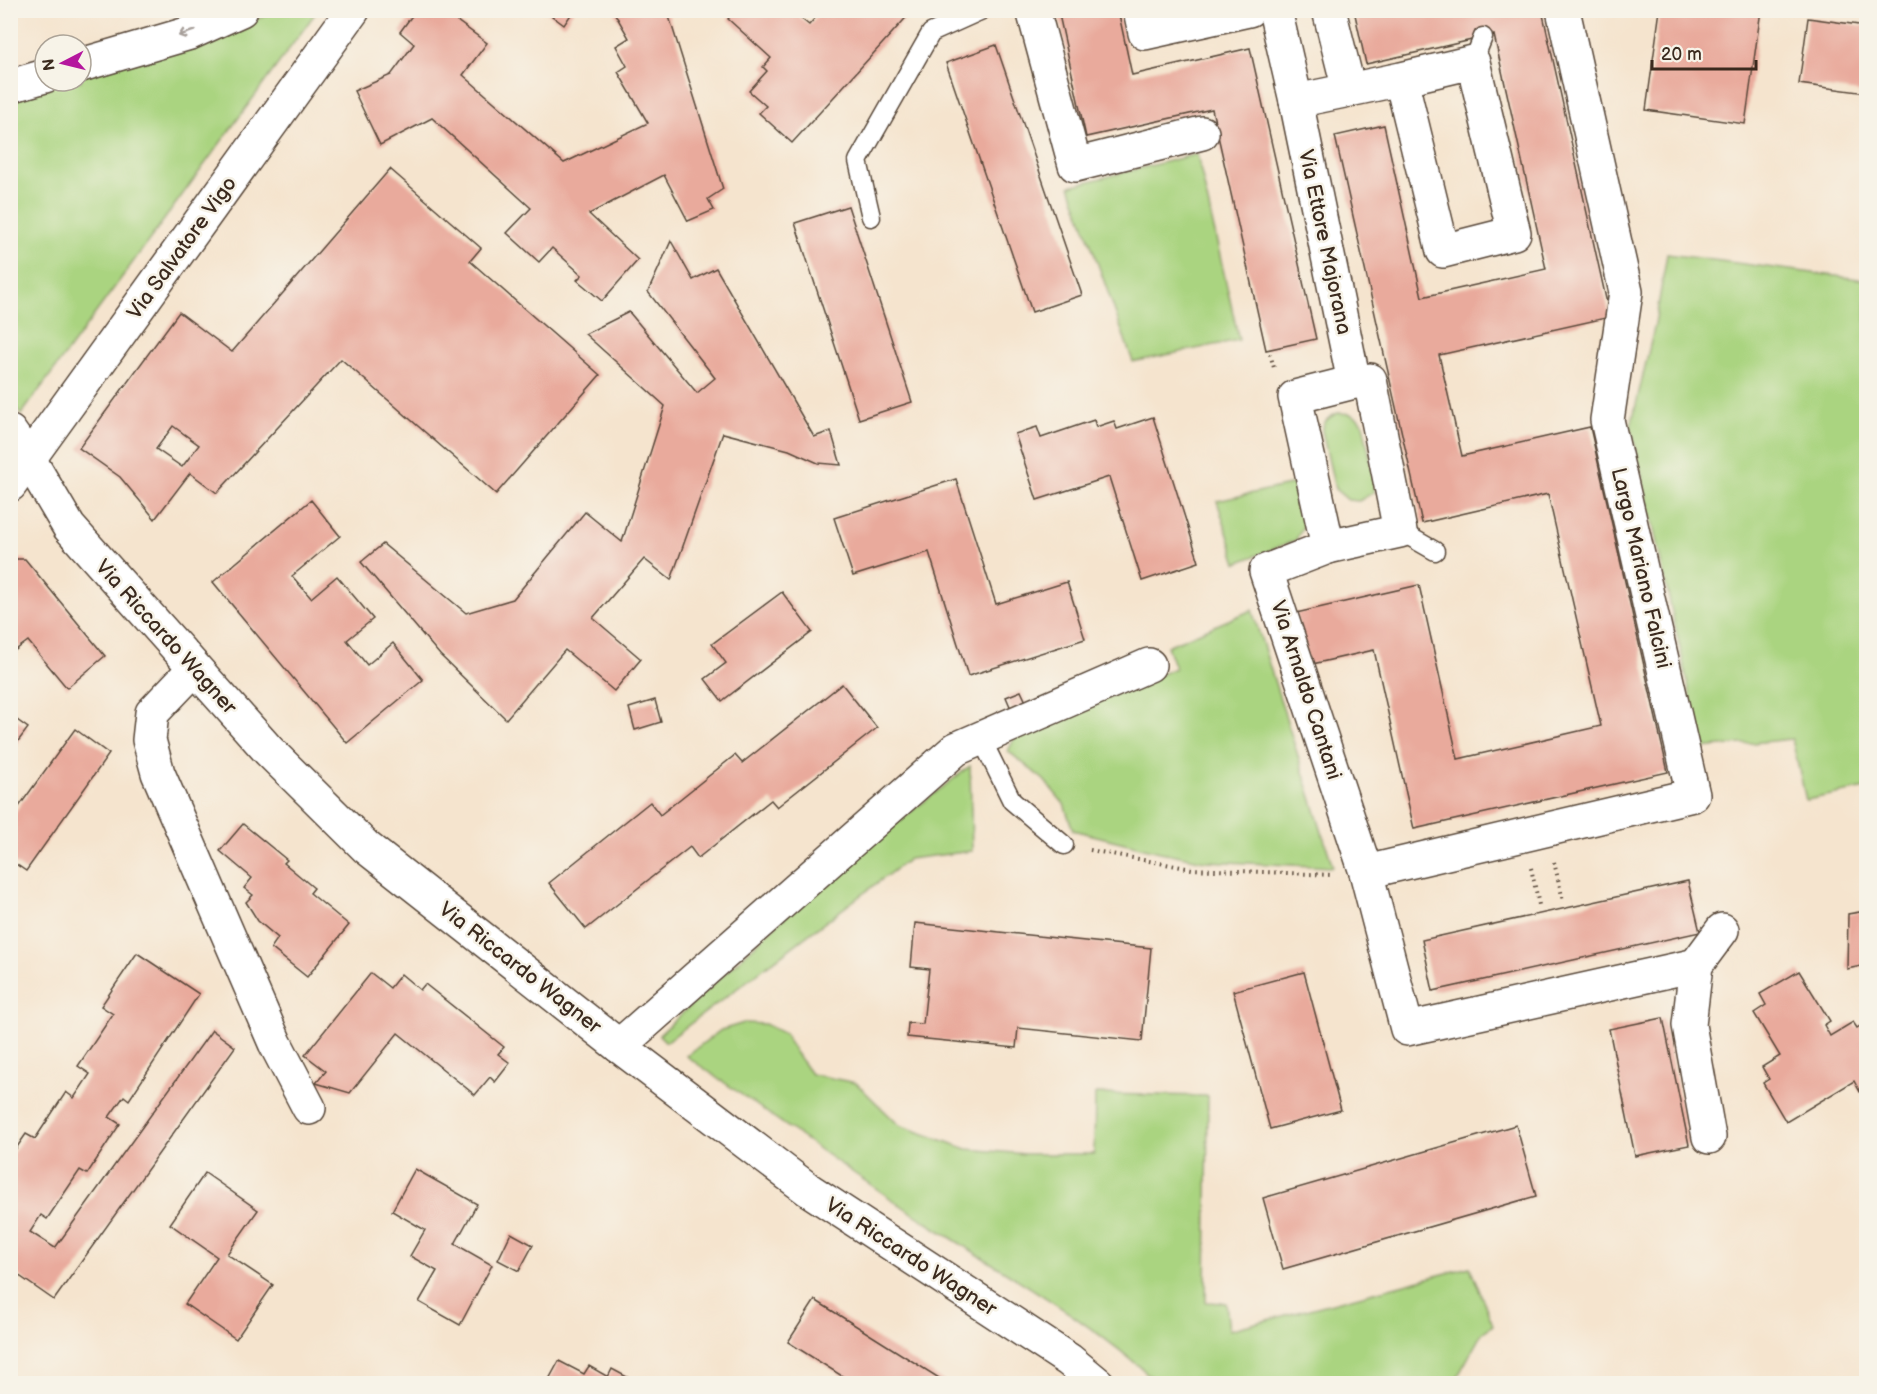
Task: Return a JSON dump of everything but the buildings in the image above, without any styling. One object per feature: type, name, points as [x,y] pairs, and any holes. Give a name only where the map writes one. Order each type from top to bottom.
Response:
[{"type":"street","points":[[93,61],[190,33],[241,10]]},
{"type":"street","name":"Via Salvatore Vigo","points":[[20,472],[353,10]]},
{"type":"street","points":[[1033,10],[1076,165],[1202,133]]},
{"type":"street","points":[[1140,10],[1145,33],[1228,12]]},
{"type":"street","name":"Via Ettore Majorana","points":[[1275,10],[1354,382]]},
{"type":"street","points":[[1329,10],[1349,90]]},
{"type":"street","name":"Largo Mariano Falcini","points":[[1366,872],[1693,795],[1607,420],[1626,292],[1563,10]]},
{"type":"street","points":[[1296,101],[1401,80],[1478,50],[1514,233],[1443,251],[1401,80]]},
{"type":"street","points":[[10,86],[33,79]]},
{"type":"street","points":[[1370,380],[1400,531],[1328,547],[1295,397],[1370,380]]},
{"type":"street","name":"Via Riccardo Wagner","points":[[10,432],[20,472],[268,751],[366,847],[618,1046],[809,1190],[1068,1360],[1098,1383]]},
{"type":"street","name":"Via Arnaldo Cantani","points":[[1328,547],[1266,571],[1366,872]]},
{"type":"street","points":[[618,1046],[956,748],[1149,665]]},
{"type":"street","points":[[194,669],[152,712],[149,740],[158,773],[275,1043],[309,1108]]},
{"type":"street","points":[[1366,872],[1407,1029],[1696,965]]},
{"type":"street","points":[[1709,1137],[1689,1025],[1696,965],[1722,930]]},
{"type":"lane","points":[[871,217],[858,161],[931,33],[982,10]]},
{"type":"lane","points":[[1400,531],[1435,551]]},
{"type":"lane","points":[[981,738],[1012,801],[1064,844]]},
{"type":"path","points":[[1270,354],[1275,373]]},
{"type":"path","points":[[1064,844],[1192,869],[1319,876]]},
{"type":"path","points":[[1555,864],[1563,900]]},
{"type":"path","points":[[1531,868],[1539,905]]},
{"type":"green space","points":[[278,11],[317,11],[21,415],[10,399],[10,97],[33,90],[33,93],[93,93],[93,72],[217,34]]},
{"type":"green space","points":[[1197,154],[1239,340],[1133,362],[1070,186]]},
{"type":"green space","points":[[1667,254],[1866,280],[1866,788],[1806,800],[1792,739],[1702,748],[1631,426],[1655,324]]},
{"type":"green space","points":[[1338,413],[1352,415],[1363,424],[1375,482],[1374,492],[1359,501],[1348,500],[1335,489],[1322,431],[1327,420]]},
{"type":"green space","points":[[1294,484],[1304,524],[1296,540],[1237,563],[1217,501]]},
{"type":"green space","points":[[1252,610],[1333,867],[1205,861],[1073,830],[1064,804],[1044,780],[1008,751],[1014,739],[1175,668],[1167,646]]},
{"type":"green space","points":[[970,766],[972,851],[909,859],[666,1042],[659,1035],[831,874]]},
{"type":"green space","points":[[744,1023],[765,1024],[785,1034],[811,1074],[856,1083],[899,1125],[967,1149],[1025,1154],[1094,1154],[1095,1094],[1208,1096],[1206,1302],[1226,1303],[1229,1330],[1470,1267],[1493,1325],[1482,1333],[1454,1383],[1158,1383],[1075,1317],[896,1202],[686,1056],[721,1030]]}]
